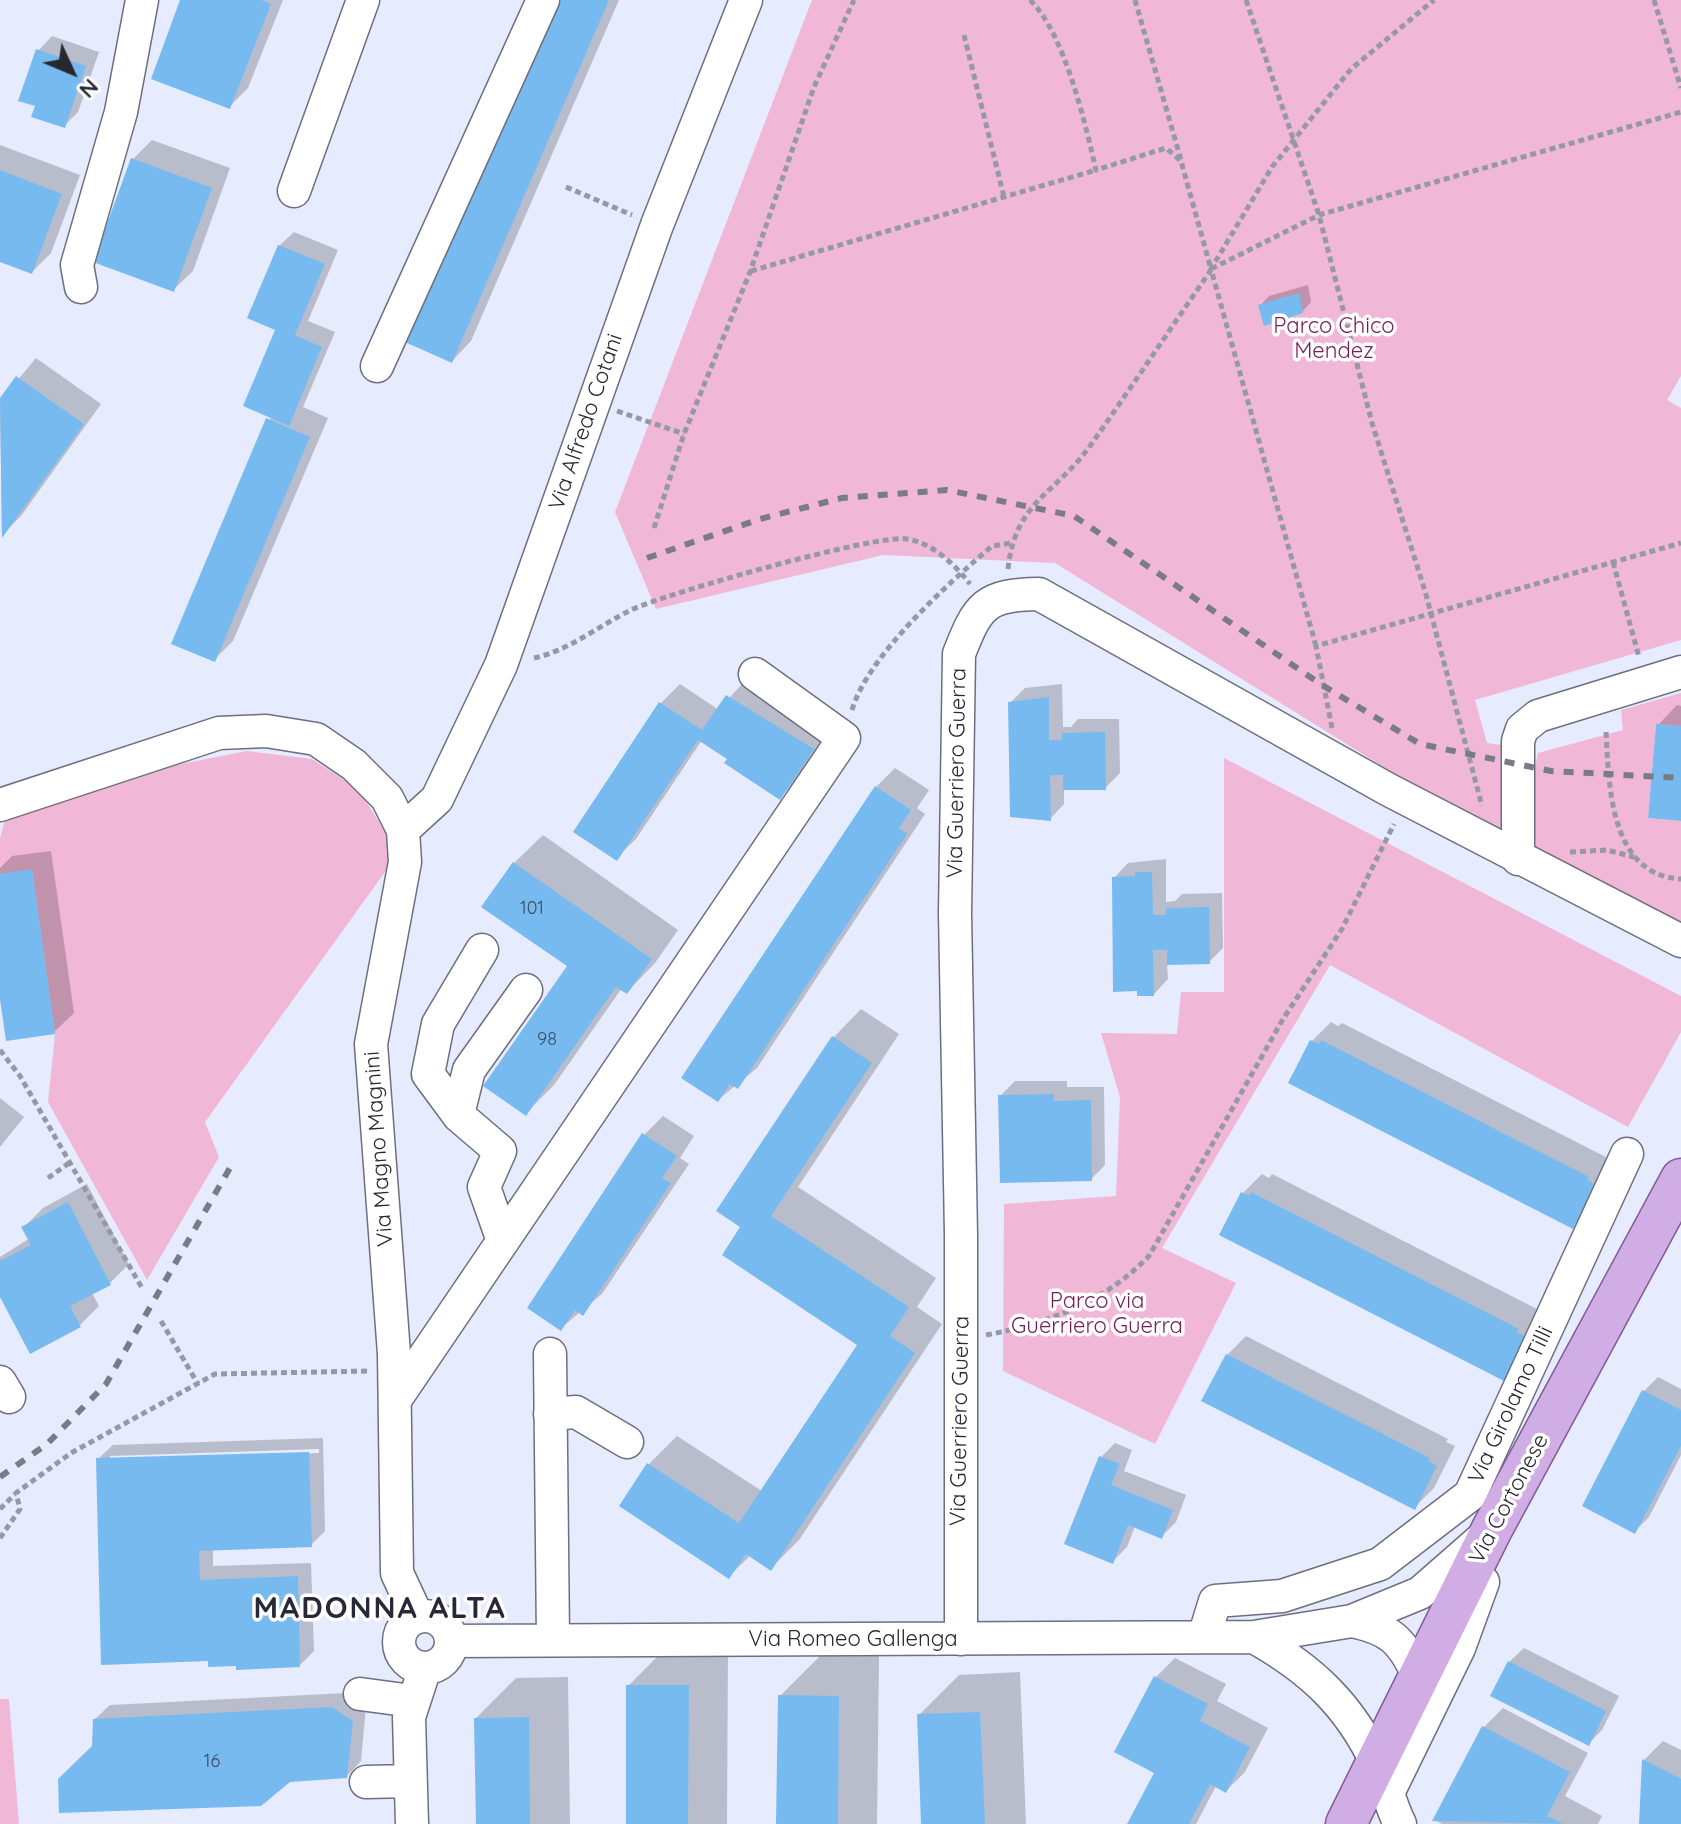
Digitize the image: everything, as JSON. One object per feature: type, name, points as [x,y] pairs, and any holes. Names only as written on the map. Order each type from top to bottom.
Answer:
[{"type":"main road","name":"Via Cortonese","points":[[1367,1795],[1418,1675],[1492,1529],[1681,1179]]},
{"type":"street","points":[[81,287],[77,265],[121,112],[142,0]]},
{"type":"street","points":[[294,191],[363,0]]},
{"type":"street","points":[[377,366],[543,0]]},
{"type":"street","name":"Via Alfredo Cotani","points":[[403,830],[437,799],[501,665],[657,225],[746,0]]},
{"type":"street","points":[[996,600],[1039,594],[1406,799],[1681,941]]},
{"type":"street","name":"Via Guerriero Guerra","points":[[961,1639],[961,1339],[955,913],[959,654],[973,618],[996,600]]},
{"type":"street","points":[[1517,858],[1518,741],[1522,729],[1538,716],[1681,672]]},
{"type":"street","points":[[394,1385],[503,1241],[844,738],[755,674]]},
{"type":"street","name":"Via Magno Magnini","points":[[0,805],[219,733],[266,731],[316,739],[354,765],[387,798],[403,830],[405,862],[371,1044],[394,1385],[397,1573],[417,1616]]},
{"type":"street","points":[[482,950],[438,1024],[428,1074],[458,1114],[500,1151],[484,1187],[503,1241]]},
{"type":"street","points":[[458,1114],[469,1070],[526,990]]},
{"type":"street","name":"Via Girolamo Tilli","points":[[1204,1637],[1215,1601],[1282,1596],[1380,1564],[1470,1495],[1627,1154]]},
{"type":"street","points":[[550,1354],[553,1640]]},
{"type":"street","points":[[550,1414],[576,1412],[627,1442]]},
{"type":"street","points":[[1367,1795],[1459,1648],[1487,1572],[1492,1529]]},
{"type":"street","name":"Via Romeo Gallenga","points":[[451,1641],[1254,1637],[1352,1621],[1420,1593],[1492,1529]]},
{"type":"street","points":[[412,1824],[409,1717],[412,1701],[425,1668],[446,1657],[451,1641],[440,1620],[433,1616],[417,1616],[402,1628],[399,1646],[408,1662],[425,1668]]},
{"type":"street","name":"Via Romeo Gallenga","points":[[1352,1621],[1377,1626],[1395,1638],[1418,1675]]},
{"type":"street","points":[[1254,1637],[1304,1666],[1324,1686],[1367,1795]]},
{"type":"street","points":[[1324,1686],[1354,1770],[1367,1795],[1400,1824]]},
{"type":"street","points":[[360,1694],[412,1701]]},
{"type":"street","points":[[366,1782],[410,1781]]},
{"type":"path","points":[[654,528],[684,434],[750,272],[814,87],[854,0]]},
{"type":"path","points":[[1030,0],[1039,8],[1068,69],[1096,170]]},
{"type":"path","points":[[1135,0],[1316,646],[1338,761]]},
{"type":"path","points":[[1246,0],[1319,215],[1372,423],[1431,614],[1517,858],[1561,854],[1584,848],[1635,858],[1668,878],[1681,879]]},
{"type":"path","points":[[501,665],[544,656],[635,608],[755,572],[880,541],[907,539],[950,559],[961,573],[996,600],[1011,543],[1032,504],[1087,450],[1211,269],[1272,167],[1351,69],[1434,0]]},
{"type":"path","points":[[1654,0],[1681,88]]},
{"type":"path","points":[[964,35],[1004,197]]},
{"type":"path","points":[[1211,269],[1319,215],[1681,112]]},
{"type":"path","points":[[750,272],[1166,148],[1181,161]]},
{"type":"path","points":[[566,187],[638,217]]},
{"type":"path","points":[[592,402],[684,434]]},
{"type":"path","points":[[844,738],[857,694],[904,631],[992,546],[1011,543]]},
{"type":"path","points":[[1316,646],[1681,543]]},
{"type":"path","points":[[1613,562],[1647,682]]},
{"type":"path","points":[[1606,732],[1610,805],[1635,858]]},
{"type":"path","points":[[961,1339],[1016,1329],[1075,1309],[1136,1270],[1149,1256],[1283,1019],[1342,929],[1406,799]]},
{"type":"path","points":[[0,1050],[20,1076],[142,1288]]},
{"type":"path","points":[[48,1178],[69,1163]]},
{"type":"path","points":[[161,1321],[198,1384]]},
{"type":"path","points":[[0,1509],[16,1493],[71,1453],[215,1374],[394,1385]]},
{"type":"path","points":[[0,1538],[20,1509],[16,1493]]},
{"type":"green space","name":"Parco Chico Mendez","points":[[812,0],[1681,0],[1681,376],[1667,400],[1681,408],[1681,640],[1475,700],[1487,743],[1501,745],[1506,829],[1469,820],[1055,563],[883,555],[656,609],[615,512]]},
{"type":"green space","points":[[1681,693],[1681,726],[1656,724],[1648,818],[1681,821],[1681,926],[1533,852],[1532,783],[1538,753],[1623,730],[1621,710]]},
{"type":"green space","points":[[247,751],[312,759],[358,789],[386,833],[390,865],[205,1122],[219,1157],[147,1280],[48,1102],[55,1034],[32,870],[0,874],[0,838],[5,820],[145,771]]},
{"type":"green space","name":"Parco via Guerriero Guerra","points":[[1224,758],[1681,996],[1681,1032],[1628,1127],[1330,965],[1162,1248],[1236,1283],[1155,1444],[1003,1371],[1004,1204],[1116,1196],[1120,1097],[1101,1033],[1177,1034],[1181,992],[1224,992]]},
{"type":"green space","points":[[0,1699],[9,1699],[19,1824],[0,1824]]},
{"type":"building","points":[[180,0],[261,0],[271,4],[230,109],[151,79]]},
{"type":"building","points":[[553,0],[609,0],[452,363],[405,342]]},
{"type":"building","points":[[36,49],[86,66],[65,128],[31,117],[35,106],[18,101]]},
{"type":"building","points":[[131,158],[212,188],[174,292],[93,262]]},
{"type":"building","points":[[0,170],[62,194],[32,274],[0,262]]},
{"type":"building","points":[[278,245],[325,264],[295,335],[322,347],[289,426],[243,406],[275,330],[247,318]]},
{"type":"building","points":[[1299,293],[1303,313],[1264,326],[1258,305]]},
{"type":"building","points":[[16,376],[84,424],[2,538],[0,398]]},
{"type":"building","points":[[266,418],[310,437],[215,662],[171,644]]},
{"type":"building","points":[[726,695],[814,749],[780,800],[724,763],[727,759],[698,740],[617,861],[573,832],[659,702],[702,730]]},
{"type":"building","points":[[1049,697],[1049,740],[1062,740],[1062,733],[1105,732],[1106,790],[1063,790],[1063,775],[1050,775],[1051,821],[1010,817],[1008,702]]},
{"type":"building","points":[[1656,724],[1681,726],[1681,821],[1648,818]]},
{"type":"building","points":[[875,786],[911,810],[899,828],[907,834],[738,1089],[730,1084],[718,1102],[681,1078]]},
{"type":"building","points":[[513,862],[652,959],[627,994],[616,987],[526,1116],[483,1086],[567,966],[481,907]]},
{"type":"building","points":[[32,869],[55,1034],[6,1041],[0,999],[0,874]]},
{"type":"building","points":[[1135,872],[1152,872],[1153,915],[1166,915],[1166,908],[1209,907],[1210,964],[1167,965],[1167,950],[1153,950],[1154,996],[1137,996],[1137,991],[1113,992],[1112,877],[1135,876]]},
{"type":"building","points":[[832,1036],[872,1063],[771,1216],[909,1307],[890,1336],[915,1353],[771,1571],[746,1554],[729,1579],[619,1506],[647,1463],[739,1523],[857,1345],[722,1255],[740,1227],[716,1211]]},
{"type":"building","points":[[1310,1040],[1319,1044],[1321,1040],[1589,1177],[1587,1180],[1596,1185],[1573,1229],[1288,1083]]},
{"type":"building","points":[[1054,1094],[1053,1101],[1091,1100],[1092,1181],[1000,1183],[998,1095]]},
{"type":"building","points":[[642,1133],[677,1156],[662,1178],[671,1183],[583,1316],[575,1310],[561,1331],[527,1308]]},
{"type":"building","points":[[1241,1192],[1249,1196],[1251,1192],[1519,1329],[1517,1332],[1526,1337],[1504,1381],[1219,1235]]},
{"type":"building","points":[[68,1202],[111,1285],[70,1306],[81,1327],[30,1354],[0,1297],[0,1261],[31,1245],[21,1227]]},
{"type":"building","points":[[1226,1354],[1430,1458],[1428,1461],[1437,1466],[1415,1510],[1201,1401]]},
{"type":"building","points":[[1642,1390],[1681,1410],[1681,1446],[1635,1534],[1582,1506]]},
{"type":"building","points":[[309,1452],[312,1547],[199,1551],[200,1580],[298,1576],[300,1667],[236,1670],[236,1666],[208,1667],[208,1661],[101,1665],[96,1458]]},
{"type":"building","points":[[1099,1456],[1120,1464],[1111,1485],[1173,1510],[1162,1539],[1128,1525],[1113,1564],[1064,1544]]},
{"type":"building","points":[[1508,1661],[1606,1711],[1589,1746],[1490,1696]]},
{"type":"building","points":[[1154,1676],[1208,1704],[1200,1721],[1250,1747],[1226,1793],[1210,1784],[1189,1824],[1127,1824],[1154,1773],[1114,1752]]},
{"type":"building","points":[[626,1685],[689,1685],[688,1824],[626,1824]]},
{"type":"building","points":[[778,1695],[839,1696],[838,1824],[776,1824]]},
{"type":"building","points":[[332,1707],[353,1721],[347,1778],[290,1782],[261,1806],[59,1813],[58,1779],[92,1746],[93,1719]]},
{"type":"building","points":[[980,1712],[985,1824],[921,1824],[917,1714]]},
{"type":"building","points":[[529,1717],[530,1824],[476,1824],[474,1718]]},
{"type":"building","points":[[1482,1726],[1570,1772],[1547,1816],[1563,1824],[1432,1821]]},
{"type":"building","points":[[1642,1759],[1681,1779],[1681,1824],[1639,1824]]},
{"type":"railway","points":[[647,558],[760,519],[842,498],[947,490],[1074,516],[1322,685],[1420,744],[1551,771],[1681,778]]},
{"type":"railway","points":[[0,1477],[47,1444],[106,1384],[231,1166]]},
{"type":"district","name":"MADONNA ALTA","points":[[380,1609]]}]
